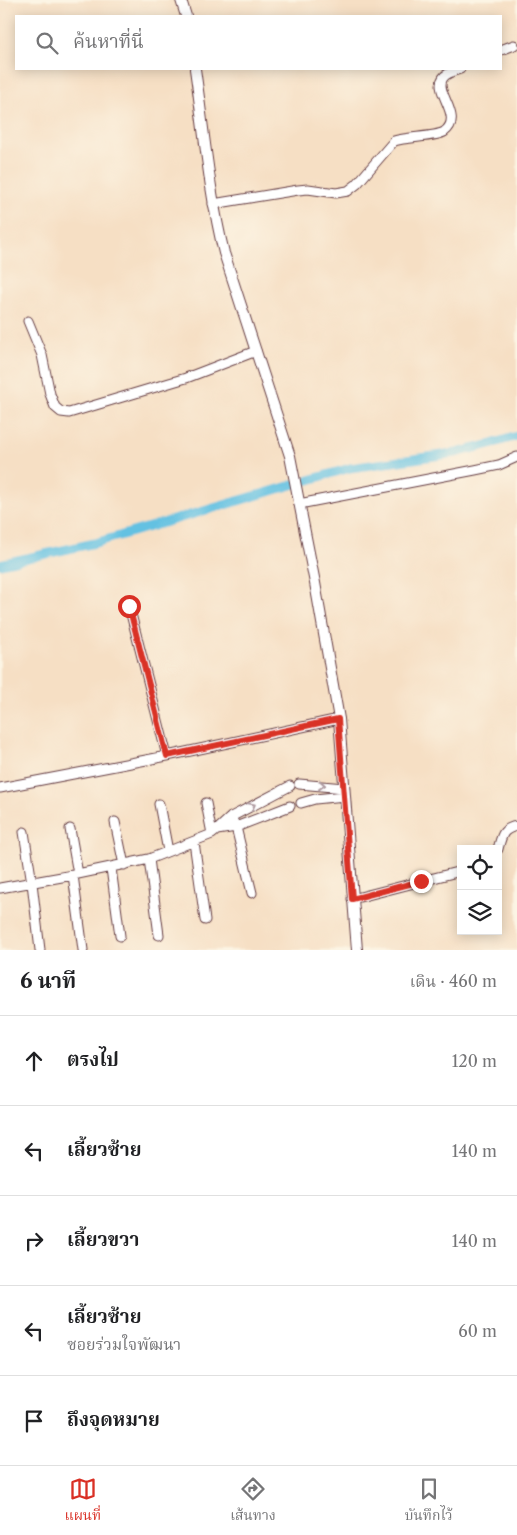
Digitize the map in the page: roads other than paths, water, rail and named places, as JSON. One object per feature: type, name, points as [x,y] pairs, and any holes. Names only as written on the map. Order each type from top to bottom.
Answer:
[{"type":"street","points":[[181,0],[186,15]]},
{"type":"street","points":[[502,50],[514,44]]},
{"type":"street","points":[[195,70],[213,204],[224,253],[291,462],[316,583],[338,719],[357,950]]},
{"type":"street","points":[[213,204],[298,190],[308,189],[342,193],[352,189],[378,162],[394,141],[440,134],[447,129],[452,117],[441,85],[445,76],[458,70]]},
{"type":"street","points":[[28,321],[42,355],[55,407],[61,412],[69,413],[186,378],[256,351]]},
{"type":"street","points":[[299,504],[500,465],[517,457]]},
{"type":"street","points":[[129,606],[167,756]]},
{"type":"street","points":[[0,788],[167,756],[338,719]]},
{"type":"street","points":[[215,832],[231,817],[295,785],[345,792]]},
{"type":"street","points":[[301,803],[345,792]]},
{"type":"street","points":[[206,803],[215,832]]},
{"type":"street","points":[[159,804],[168,852]]},
{"type":"street","points":[[0,888],[111,868],[149,859],[215,832],[236,827],[290,806]]},
{"type":"street","points":[[231,817],[236,827],[252,893]]},
{"type":"street","points":[[115,822],[124,865]]},
{"type":"street","points":[[499,845],[503,832],[510,827],[517,826]]},
{"type":"street","points":[[70,829],[83,950]]},
{"type":"street","points":[[24,832],[40,950]]},
{"type":"street","points":[[194,842],[205,920]]},
{"type":"street","points":[[149,859],[159,934]]},
{"type":"street","points":[[111,868],[120,936]]},
{"type":"street","points":[[352,899],[457,871]]},
{"type":"waterway","points":[[0,564],[95,543],[350,468],[456,453],[517,436]]}]
